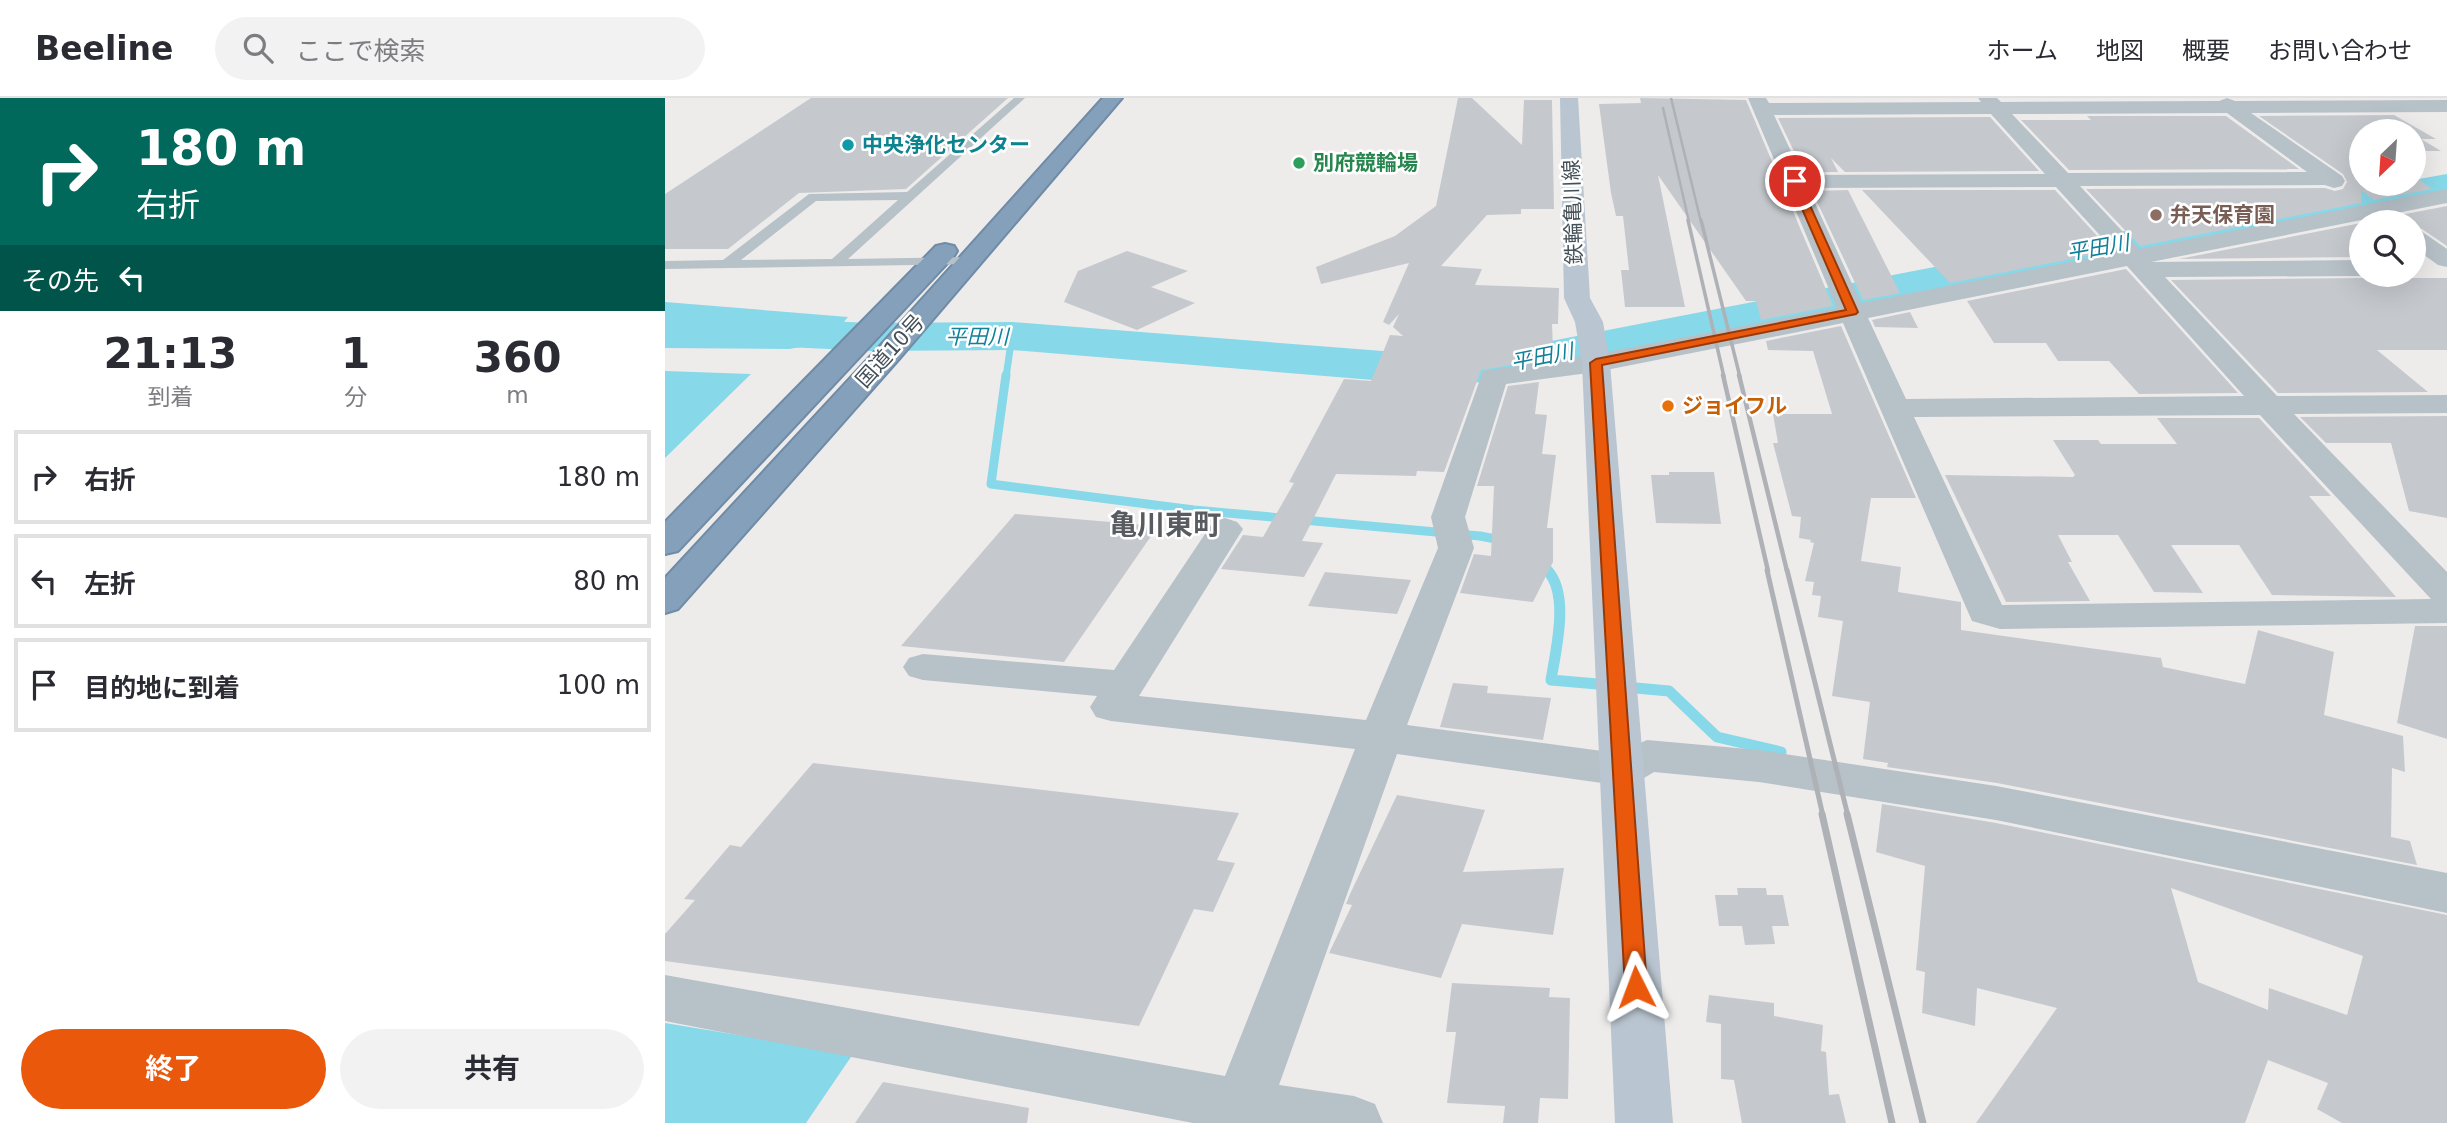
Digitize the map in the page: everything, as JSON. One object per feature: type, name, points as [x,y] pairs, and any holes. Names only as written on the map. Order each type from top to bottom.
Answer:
[{"type":"highway","points":[[1057,129],[1085,98]]},
{"type":"highway","name":"国道10号","points":[[665,601],[889,353],[1113,98]]},
{"type":"highway","name":"国道10号","points":[[665,543],[964,230]]},
{"type":"main road","name":"鉄輪亀川線","points":[[1569,98],[1577,298],[1593,346]]},
{"type":"main road","name":"鉄輪亀川線","points":[[1583,98],[1596,298],[1593,346],[1623,770],[1644,1123]]},
{"type":"street","points":[[2447,107],[2225,103],[1760,103],[1986,613],[2000,617],[2447,611]]},
{"type":"street","points":[[1992,103],[2269,406],[2447,594]]},
{"type":"street","points":[[2225,103],[2373,208]]},
{"type":"street","points":[[2426,179],[2447,175]]},
{"type":"street","points":[[1795,181],[2330,178]]},
{"type":"street","points":[[1239,1114],[1381,737],[1456,548],[1448,517],[1493,377],[1593,346],[1846,294],[2132,255],[2447,196]]},
{"type":"street","points":[[2426,245],[2447,260]]},
{"type":"street","points":[[2047,251],[2349,267]]},
{"type":"street","points":[[2426,267],[2447,266]]},
{"type":"street","points":[[1896,408],[2447,404]]},
{"type":"street","points":[[1225,529],[1111,707],[1381,737],[1623,770],[1647,755],[1838,777],[1996,803],[2447,893]]},
{"type":"street","points":[[923,667],[1126,685]]},
{"type":"street","points":[[665,998],[1239,1114],[1354,1123]]},
{"type":"lane","points":[[836,262],[1020,98]]},
{"type":"lane","points":[[727,264],[813,197],[912,196]]},
{"type":"lane","points":[[665,265],[970,261]]},
{"type":"water","points":[[665,302],[848,317],[826,343],[789,349],[665,348]]},
{"type":"water","points":[[665,371],[751,374],[665,458]]},
{"type":"water","points":[[665,1023],[853,1054],[806,1123],[665,1123]]},
{"type":"building","name":"中央浄化センター","points":[[811,98],[1008,98],[906,189],[799,193],[728,249],[665,249],[665,194]]},
{"type":"building","points":[[1458,98],[1472,98],[1522,145],[1524,100],[1552,100],[1554,209],[1521,209],[1521,214],[1487,215],[1441,266],[1482,269],[1475,285],[1559,288],[1558,324],[1552,324],[1553,349],[1542,349],[1541,360],[1481,370],[1444,472],[1417,471],[1416,476],[1336,474],[1302,541],[1323,543],[1304,577],[1221,569],[1243,535],[1263,537],[1294,483],[1289,482],[1344,379],[1371,381],[1390,335],[1403,336],[1393,327],[1399,314],[1389,325],[1383,322],[1409,263],[1321,284],[1316,267],[1395,236],[1436,206]]},
{"type":"building","points":[[1640,98],[1746,100],[1833,306],[1761,320],[1756,301],[1746,301],[1658,175],[1685,307],[1625,307],[1621,270],[1629,270],[1623,216],[1616,216],[1611,193],[1599,104],[1641,103]]},
{"type":"building","points":[[2394,115],[2401,119],[2349,119],[2349,196],[2361,196],[2361,203],[2140,246],[2086,189],[2343,189],[2347,182],[2343,174],[2259,116]]},
{"type":"building","points":[[2087,116],[2226,116],[2299,169],[2069,170],[2021,120],[2091,120]]},
{"type":"building","points":[[1990,117],[2039,171],[1845,172],[1831,158],[1838,172],[1804,172],[1778,118]]},
{"type":"building","points":[[2426,142],[2441,151],[2426,151]]},
{"type":"building","points":[[1848,190],[1900,293],[1863,300],[1812,191]]},
{"type":"building","points":[[1862,190],[2055,190],[2111,251],[1950,283]]},
{"type":"building","points":[[2369,196],[2395,196],[2374,200]]},
{"type":"building","points":[[2447,206],[2447,246],[2426,232],[2426,210]]},
{"type":"building","points":[[2349,225],[2349,257],[2179,259]]},
{"type":"building","points":[[1127,251],[1188,271],[1151,287],[1195,303],[1137,330],[1064,302],[1078,271]]},
{"type":"building","points":[[2126,269],[2238,393],[2139,394],[2109,361],[2058,361],[2046,343],[1994,343],[1967,301]]},
{"type":"building","points":[[2349,278],[2349,287],[2426,287],[2426,278],[2447,278],[2447,350],[2377,350],[2428,392],[2278,393],[2171,280]]},
{"type":"building","points":[[1910,312],[1918,328],[1875,327],[1872,320]]},
{"type":"building","points":[[1841,326],[1916,498],[1871,498],[1861,561],[1901,567],[1898,592],[1961,602],[1961,630],[2161,658],[2163,667],[2245,684],[2258,630],[2334,652],[2324,715],[2403,736],[2405,772],[2392,768],[2391,837],[2410,841],[2417,865],[1997,783],[1887,767],[1888,763],[1863,759],[1870,702],[1832,696],[1843,621],[1818,617],[1821,596],[1812,595],[1814,582],[1805,581],[1814,543],[1799,538],[1801,517],[1792,516],[1773,443],[1778,443],[1773,414],[1832,414],[1813,351],[1768,350],[1766,341]]},
{"type":"building","points":[[1539,382],[1535,414],[1547,415],[1542,454],[1556,455],[1547,528],[1553,528],[1553,562],[1533,602],[1460,593],[1474,554],[1491,556],[1494,486],[1477,486],[1508,386]]},
{"type":"building","points":[[2447,416],[2447,518],[2409,511],[2391,443],[2326,443],[2300,417]]},
{"type":"building","points":[[2157,418],[2259,418],[2331,496],[2309,496],[2396,597],[2272,595],[2239,545],[2171,545],[2203,593],[2154,592],[2118,535],[2058,535],[2072,562],[2068,562],[2090,601],[2006,602],[1945,475],[2073,477],[2075,475],[2053,440],[2098,440],[2101,444],[2177,444]]},
{"type":"building","points":[[1669,472],[1714,472],[1721,524],[1656,523],[1651,475],[1669,475]]},
{"type":"building","points":[[1015,514],[1158,526],[1064,662],[901,646]]},
{"type":"building","points":[[1325,572],[1411,580],[1397,614],[1308,606]]},
{"type":"building","points":[[2415,626],[2447,626],[2447,739],[2397,723]]},
{"type":"building","points":[[1453,683],[1488,686],[1487,693],[1551,698],[1543,740],[1440,727]]},
{"type":"building","points":[[813,763],[1239,813],[1217,860],[1235,863],[1213,912],[1194,909],[1139,1026],[665,961],[665,934],[695,900],[684,899],[730,845],[741,847]]},
{"type":"building","points":[[1397,795],[1485,810],[1463,872],[1564,868],[1553,935],[1462,924],[1441,978],[1329,953],[1352,905],[1346,904],[1350,894]]},
{"type":"building","points":[[1882,804],[1996,823],[2447,915],[2447,1123],[2342,1123],[2317,1109],[2328,1083],[2268,1060],[2245,1123],[1976,1123],[2057,1008],[1977,988],[1975,1026],[1922,1013],[1925,972],[1916,970],[1925,866],[1876,852]],"holes":[[[2171,888],[2363,956],[2347,1015],[2269,988],[2268,1010],[2198,982]]]},
{"type":"building","points":[[1737,888],[1766,888],[1767,895],[1783,895],[1789,926],[1772,926],[1775,944],[1745,945],[1742,926],[1719,926],[1715,895],[1738,895]]},
{"type":"building","points":[[1452,983],[1550,988],[1549,997],[1570,998],[1568,1099],[1540,1098],[1538,1123],[1503,1123],[1505,1106],[1447,1103],[1456,1032],[1446,1032]]},
{"type":"building","points":[[1709,995],[1774,1003],[1774,1016],[1823,1025],[1821,1051],[1826,1052],[1829,1095],[1839,1094],[1846,1123],[1742,1123],[1734,1080],[1721,1079],[1721,1024],[1706,1022]]},
{"type":"building","points":[[883,1082],[1029,1108],[1027,1123],[855,1123]]},
{"type":"waterway","name":"平田川","points":[[665,327],[869,337],[1012,336],[1434,370],[1500,366],[2079,251],[2447,185]]},
{"type":"waterway","points":[[1006,377],[1012,336]]},
{"type":"waterway","points":[[1006,375],[991,484],[1194,510],[1480,536],[1506,541]]},
{"type":"waterway","points":[[1540,562],[1549,571]]},
{"type":"waterway","points":[[1547,570],[1554,580],[1560,607],[1551,680],[1609,685]]},
{"type":"waterway","points":[[1625,687],[1669,691],[1717,737],[1781,752]]},
{"type":"railway","points":[[1671,98],[1701,222]]},
{"type":"railway","points":[[1663,108],[1689,222]]},
{"type":"railway","points":[[1688,220],[1724,377]]},
{"type":"railway","points":[[1701,220],[1740,377]]},
{"type":"railway","points":[[1723,375],[1768,571]]},
{"type":"railway","points":[[1739,375],[1787,571]]},
{"type":"railway","points":[[1767,570],[1823,816]]},
{"type":"railway","points":[[1787,570],[1848,816]]},
{"type":"railway","points":[[1822,814],[1892,1123]]},
{"type":"railway","points":[[1847,814],[1923,1123]]},
{"type":"place","name":"中央浄化センター","points":[[848,145]]},
{"type":"place","name":"別府競輪場","points":[[1299,163]]},
{"type":"place","name":"弁天保育園","points":[[2156,215]]},
{"type":"place","name":"ジョイフル","points":[[1668,406]]},
{"type":"district","name":"亀川東町","points":[[1165,524]]},
{"type":"route","points":[[1636,987],[1596,363],[1852,312],[1795,181]]}]
